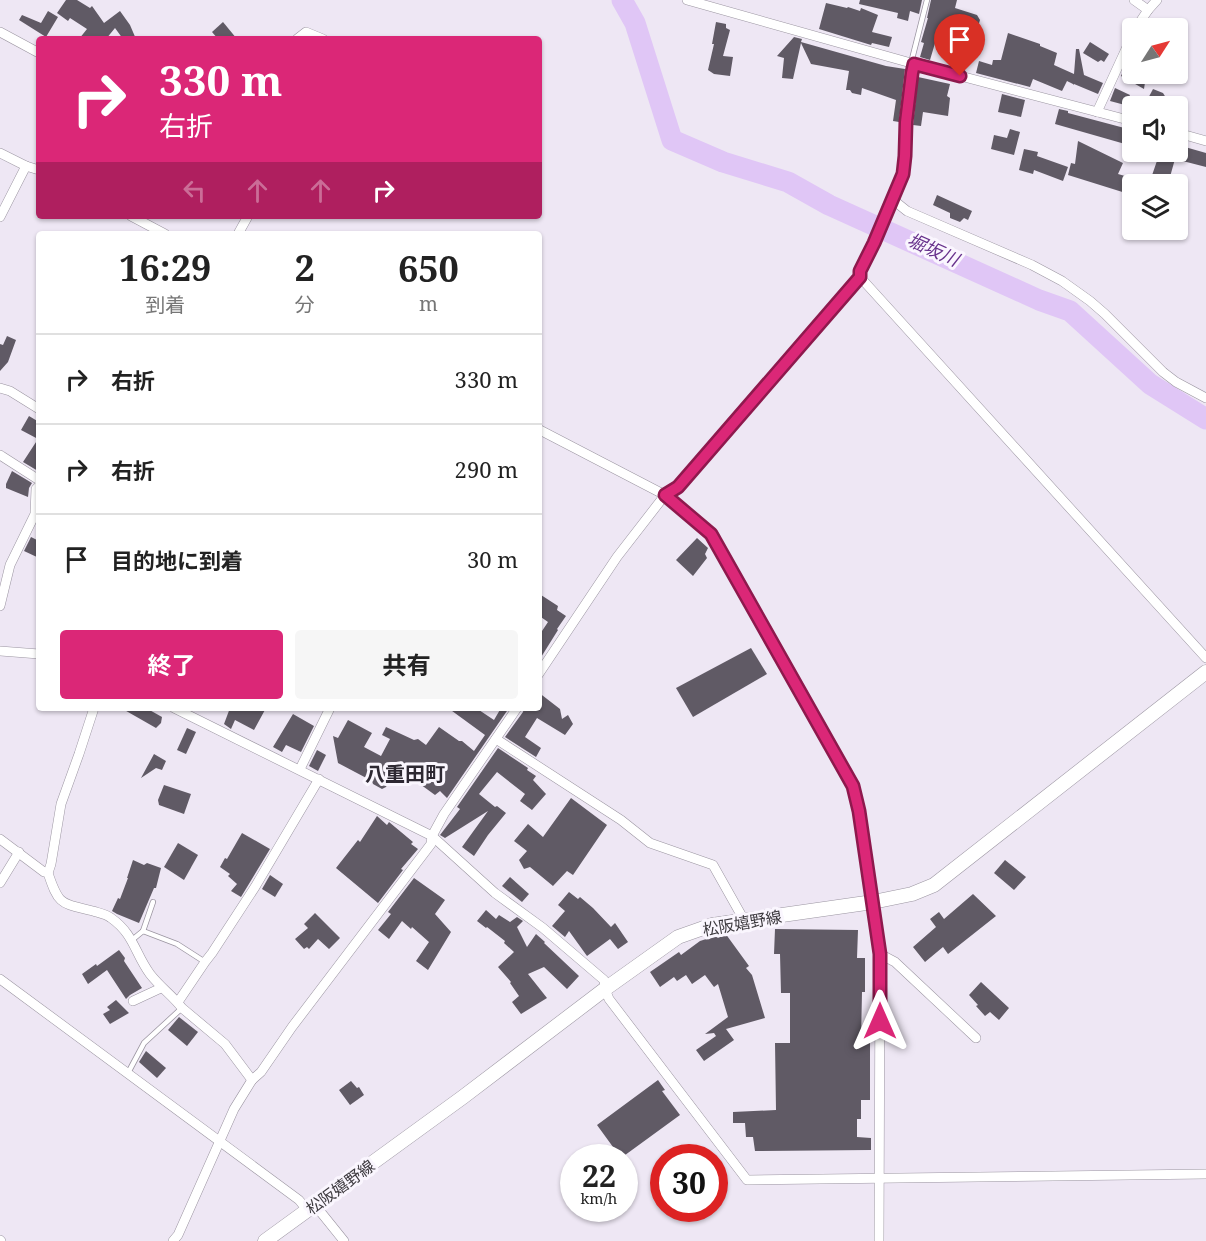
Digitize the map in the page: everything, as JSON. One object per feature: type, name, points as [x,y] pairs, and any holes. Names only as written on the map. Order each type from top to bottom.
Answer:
[{"type":"main road","name":"松阪嬉野線","points":[[265,1241],[678,937],[712,925],[873,902],[912,894],[934,885],[1206,672]]},
{"type":"street","points":[[687,0],[913,64],[1122,119]]},
{"type":"street","points":[[1134,0],[1148,10]]},
{"type":"street","points":[[1143,18],[1157,0]]},
{"type":"street","points":[[0,32],[36,51]]},
{"type":"street","points":[[301,36],[306,32],[316,36]]},
{"type":"street","points":[[1097,112],[1122,58]]},
{"type":"street","points":[[542,669],[617,557],[665,495],[678,487],[860,277],[860,271],[903,174],[913,64]]},
{"type":"street","points":[[1188,136],[1206,141]]},
{"type":"street","points":[[0,153],[36,169]]},
{"type":"street","points":[[0,217],[26,166]]},
{"type":"street","points":[[891,202],[1032,266],[1076,289],[1106,314],[1163,372],[1176,382],[1206,398]]},
{"type":"street","points":[[137,219],[159,231]]},
{"type":"street","points":[[860,277],[1206,658]]},
{"type":"street","points":[[0,388],[10,391],[36,407]]},
{"type":"street","points":[[542,431],[665,495],[711,534],[853,786],[859,811],[880,954],[879,1241]]},
{"type":"street","points":[[0,455],[36,478]]},
{"type":"street","points":[[0,606],[10,565],[35,514],[36,489]]},
{"type":"street","points":[[0,651],[36,654]]},
{"type":"street","points":[[92,711],[80,754],[61,804],[48,873],[53,890],[65,904],[110,917],[119,925],[132,940],[145,966],[161,988],[225,1044],[252,1080]]},
{"type":"street","points":[[180,711],[432,836],[495,893],[543,928],[604,980],[609,999],[747,1180],[1206,1174]]},
{"type":"street","points":[[300,769],[329,711]]},
{"type":"street","points":[[173,1241],[178,1235],[234,1109],[252,1080],[261,1072],[292,1027],[431,844],[432,836],[444,814],[515,711]]},
{"type":"street","points":[[496,739],[621,820],[650,843],[713,865],[744,920]]},
{"type":"street","points":[[180,1005],[205,962],[255,887],[319,779]]},
{"type":"street","points":[[0,839],[48,873]]},
{"type":"street","points":[[0,883],[19,852]]},
{"type":"street","points":[[880,954],[895,962],[976,1038]]},
{"type":"street","points":[[0,979],[311,1208],[344,1241]]},
{"type":"street","points":[[133,1001],[161,988]]},
{"type":"lane","points":[[913,64],[927,0]]},
{"type":"lane","points":[[132,940],[143,931],[153,902]]},
{"type":"lane","points":[[143,931],[177,944],[205,962]]},
{"type":"lane","points":[[128,1073],[144,1043],[180,1005]]},
{"type":"building","points":[[66,0],[77,0],[90,8],[92,6],[104,23],[120,11],[135,36],[121,36],[115,28],[108,36],[81,36],[87,29],[70,18],[68,21],[57,13]]},
{"type":"building","points":[[860,0],[922,0],[919,14],[910,11],[908,21],[897,18],[898,13],[859,4]]},
{"type":"building","points":[[931,0],[957,0],[955,8],[977,15],[980,20],[976,33],[941,23],[930,60],[920,57],[924,43],[921,42]]},
{"type":"building","points":[[826,3],[860,11],[861,8],[878,15],[872,32],[892,37],[889,47],[872,43],[871,45],[819,29]]},
{"type":"building","points":[[48,11],[58,17],[47,36],[19,20],[22,15],[41,23]]},
{"type":"building","points":[[223,22],[235,36],[215,36],[212,32]]},
{"type":"building","points":[[716,22],[726,24],[726,28],[730,30],[723,56],[733,57],[730,76],[714,74],[708,70]]},
{"type":"building","points":[[1008,33],[1040,44],[1057,53],[1054,65],[1074,74],[1076,49],[1079,49],[1084,75],[1103,83],[1098,94],[1067,81],[1062,91],[1033,79],[1030,87],[976,73],[979,61],[992,65],[993,60],[1001,60]]},
{"type":"building","points":[[794,37],[802,39],[801,42],[886,66],[905,69],[899,122],[893,121],[896,100],[862,88],[861,95],[846,90],[849,71],[811,64],[801,43],[793,79],[782,78],[784,58],[777,56]]},
{"type":"building","points":[[1090,42],[1109,54],[1104,62],[1101,60],[1098,62],[1083,53]]},
{"type":"building","points":[[918,77],[950,84],[947,96],[950,98],[948,116],[923,112],[921,126],[913,125]]},
{"type":"building","points":[[1135,84],[1145,84],[1144,89]]},
{"type":"building","points":[[1115,88],[1130,95],[1122,96],[1122,104],[1110,101]]},
{"type":"building","points":[[1153,89],[1165,96],[1149,96]]},
{"type":"building","points":[[1002,94],[1025,100],[1021,117],[998,112]]},
{"type":"building","points":[[1059,109],[1068,111],[1068,113],[1122,127],[1122,143],[1055,124]]},
{"type":"building","points":[[1010,129],[1020,132],[1014,155],[991,149],[994,135],[1007,138]]},
{"type":"building","points":[[1078,141],[1123,163],[1118,174],[1122,175],[1122,192],[1068,175],[1071,163],[1075,164]]},
{"type":"building","points":[[1188,148],[1206,153],[1206,167],[1187,162]]},
{"type":"building","points":[[1024,149],[1038,152],[1037,156],[1068,167],[1063,181],[1034,170],[1033,174],[1019,170]]},
{"type":"building","points":[[1157,162],[1174,162],[1171,174],[1152,174]]},
{"type":"building","points":[[937,195],[972,211],[968,220],[964,218],[960,222],[950,218],[950,213],[933,205]]},
{"type":"building","points":[[7,336],[16,340],[8,362],[0,371],[0,344],[3,345]]},
{"type":"building","points":[[29,416],[36,420],[36,438],[21,430]]},
{"type":"building","points":[[36,442],[36,470],[23,462]]},
{"type":"building","points":[[12,471],[32,483],[28,497],[6,488]]},
{"type":"building","points":[[31,537],[36,540],[36,557],[24,551]]},
{"type":"building","points":[[697,538],[708,548],[705,554],[707,558],[693,576],[676,560]]},
{"type":"building","points":[[542,596],[558,606],[557,610],[566,616],[542,656],[542,631],[548,622],[542,618]]},
{"type":"building","points":[[751,648],[767,674],[693,717],[676,688]]},
{"type":"building","points":[[542,695],[560,709],[562,719],[568,715],[573,724],[565,735],[537,718],[525,737],[541,748],[536,757],[505,737],[523,712],[542,711]]},
{"type":"building","points":[[126,711],[151,711],[162,717],[161,723],[156,728]]},
{"type":"building","points":[[229,711],[264,711],[254,730],[235,720],[231,729],[224,724]]},
{"type":"building","points":[[452,711],[480,711],[494,720],[499,711],[507,711],[447,798],[440,791],[435,795],[413,779],[411,772],[396,767],[386,787],[382,789],[372,781],[338,763],[333,736],[338,738],[348,720],[372,733],[364,747],[381,756],[390,739],[382,735],[386,727],[414,740],[418,739],[426,745],[439,727],[474,751],[485,735]]},
{"type":"building","points":[[293,714],[314,726],[301,752],[286,745],[282,752],[273,747]]},
{"type":"building","points":[[187,728],[196,732],[186,754],[177,750]]},
{"type":"building","points":[[498,748],[528,768],[527,770],[536,776],[533,780],[546,794],[532,810],[520,801],[525,794],[497,772],[479,794],[506,813],[474,856],[462,847],[488,811],[445,838],[440,835],[460,809],[457,807]]},
{"type":"building","points":[[317,750],[326,755],[318,771],[309,766]]},
{"type":"building","points":[[154,754],[166,761],[162,770],[156,768],[141,778]]},
{"type":"building","points":[[164,785],[191,794],[184,814],[159,805],[158,800]]},
{"type":"building","points":[[571,798],[607,825],[573,875],[567,871],[553,886],[530,867],[524,869],[519,860],[527,851],[514,841],[528,824],[543,837]]},
{"type":"building","points":[[377,816],[387,825],[389,822],[418,849],[378,903],[336,868],[358,840],[360,842]]},
{"type":"building","points":[[242,833],[270,849],[241,897],[231,891],[237,884],[228,876],[230,874],[220,867]]},
{"type":"building","points":[[178,843],[198,855],[184,880],[164,867]]},
{"type":"building","points":[[133,860],[161,868],[156,888],[139,923],[112,911],[118,898],[120,899]]},
{"type":"building","points":[[1005,860],[1026,877],[1014,890],[994,873]]},
{"type":"building","points":[[270,875],[283,884],[275,897],[262,889]]},
{"type":"building","points":[[510,877],[529,894],[522,902],[502,886]]},
{"type":"building","points":[[414,878],[445,900],[435,914],[451,932],[428,970],[416,961],[429,942],[412,927],[411,929],[402,921],[389,939],[378,930],[391,914],[388,912]]},
{"type":"building","points":[[569,892],[578,899],[580,897],[611,927],[615,923],[628,942],[618,949],[610,939],[587,956],[569,931],[565,937],[552,926],[565,911],[558,905]]},
{"type":"building","points":[[973,894],[996,916],[948,954],[943,947],[925,962],[913,947],[936,927],[930,919],[939,912],[944,919]]},
{"type":"building","points":[[486,910],[496,919],[499,915],[510,922],[517,917],[523,921],[517,927],[527,947],[536,934],[579,976],[567,989],[544,967],[528,974],[547,998],[521,1014],[512,1002],[519,996],[498,967],[514,952],[504,943],[505,941],[477,921]]},
{"type":"building","points":[[315,913],[340,938],[329,949],[318,939],[309,949],[307,947],[304,949],[295,939],[308,928],[304,924]]},
{"type":"building","points":[[775,929],[858,930],[857,958],[865,958],[861,1042],[870,1042],[870,1100],[861,1100],[861,1119],[857,1119],[857,1137],[871,1138],[871,1150],[755,1151],[753,1137],[746,1137],[745,1123],[733,1123],[733,1112],[776,1110],[775,1043],[790,1043],[790,993],[781,993],[780,954],[774,954]]},
{"type":"building","points":[[725,933],[749,966],[746,968],[752,975],[765,1018],[726,1029],[734,1040],[704,1061],[696,1050],[716,1036],[714,1033],[705,1034],[728,1017],[718,984],[714,987],[705,975],[692,984],[686,975],[677,981],[674,977],[660,987],[650,972],[679,952],[681,955],[700,941]]},
{"type":"building","points":[[119,950],[142,988],[126,999],[107,970],[88,984],[82,974]]},
{"type":"building","points":[[981,982],[1009,1008],[999,1020],[990,1012],[985,1016],[969,995]]},
{"type":"building","points":[[116,1000],[129,1013],[110,1024],[103,1014],[110,1010],[107,1007]]},
{"type":"building","points":[[179,1017],[198,1032],[187,1046],[168,1030]]},
{"type":"building","points":[[146,1051],[166,1068],[157,1078],[139,1062]]},
{"type":"building","points":[[658,1080],[665,1090],[662,1091],[680,1115],[638,1146],[611,1144],[597,1125]]},
{"type":"building","points":[[351,1081],[364,1095],[350,1105],[339,1090]]},
{"type":"waterway","name":"堀坂川","points":[[622,0],[635,23],[672,140],[723,162],[788,182],[829,205],[1039,300],[1070,311],[1150,384],[1206,419]]},
{"type":"district","name":"八重田町","points":[[405,774]]},
{"type":"route","points":[[880,1021],[880,954],[859,811],[853,786],[711,534],[665,495],[678,487],[860,277],[860,271],[903,174],[906,122],[914,64],[960,76]]}]
